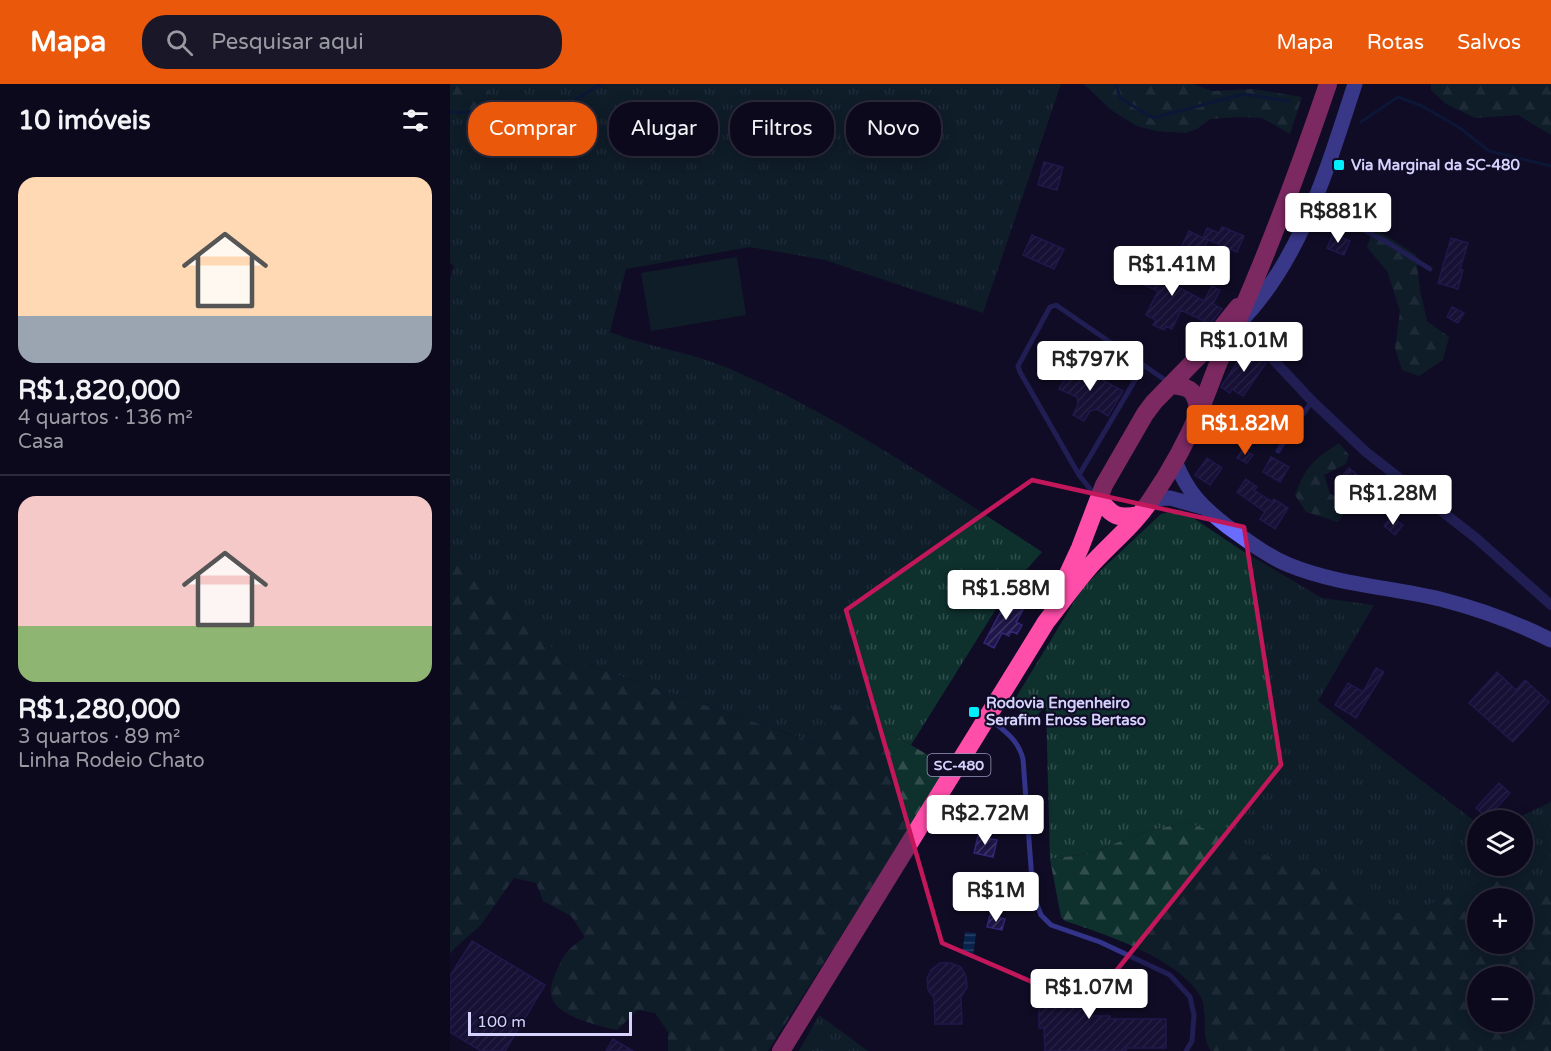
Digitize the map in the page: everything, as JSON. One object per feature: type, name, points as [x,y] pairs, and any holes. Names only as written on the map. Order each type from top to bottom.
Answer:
[{"type":"highway","name":"SC-480","points":[[1046,622],[1090,566],[1152,499],[1175,461],[1199,412],[1237,325],[1248,293],[1264,261],[1328,84]]},
{"type":"highway","name":"SC-480","points":[[781,1051],[1046,622],[1112,470],[1145,414],[1199,356],[1248,293]]},
{"type":"highway","points":[[1172,385],[1191,389],[1199,412]]},
{"type":"highway","points":[[1099,499],[1114,515],[1125,517],[1139,515]]},
{"type":"street","points":[[1355,84],[1298,239],[1271,285],[1251,312],[1237,325],[1255,340],[1312,401],[1366,452],[1476,538],[1551,605]]},
{"type":"street","points":[[1175,461],[1189,491],[1202,507],[1258,549],[1289,565],[1343,582],[1438,599],[1485,611],[1551,640]]},
{"type":"street","points":[[1152,499],[1170,498],[1202,507]]},
{"type":"lane","points":[[1313,203],[1390,244],[1430,269]]},
{"type":"lane","points":[[1099,499],[1079,475],[1018,366],[1050,307],[1056,305],[1172,385]]},
{"type":"lane","points":[[1079,475],[1144,364]]},
{"type":"lane","points":[[1278,451],[1312,401]]},
{"type":"lane","points":[[988,718],[1013,737],[1020,747],[1023,759],[1033,894],[1041,915],[1051,925],[1100,942],[1170,975],[1190,997],[1194,1016],[1192,1041],[1186,1051]]},
{"type":"highlighted area","points":[[1032,480],[1244,527],[1281,765],[1088,1006],[942,943],[846,610]]},
{"type":"green space","points":[[450,84],[489,84],[488,102],[468,102],[468,112],[450,112]]},
{"type":"green space","points":[[489,84],[1061,84],[983,313],[825,260],[750,247],[626,269],[610,332],[714,362],[770,387],[889,453],[1042,552],[1006,593],[911,745],[834,704],[816,743],[559,655],[450,545],[450,278],[454,266],[450,263],[450,112],[468,112],[468,156],[597,156],[597,102],[488,102]]},
{"type":"green space","points":[[1084,84],[1193,84],[1213,91],[1253,89],[1302,97],[1290,134],[1262,118],[1239,117],[1210,119],[1197,129],[1186,133],[1156,131],[1137,126],[1111,110]]},
{"type":"green space","points":[[1431,84],[1551,84],[1551,135],[1518,115],[1475,118],[1446,104],[1431,90]]},
{"type":"green space","points":[[1374,228],[1416,255],[1420,290],[1427,321],[1449,337],[1443,360],[1419,376],[1402,370],[1395,348],[1400,311],[1387,271],[1367,247]]},
{"type":"green space","points":[[737,257],[746,315],[651,331],[641,273]]},
{"type":"green space","points":[[1339,443],[1349,455],[1346,464],[1324,475],[1330,494],[1340,498],[1348,508],[1338,522],[1306,512],[1295,495],[1312,464]]},
{"type":"green space","points":[[1180,509],[1241,550],[1322,598],[1374,605],[1318,701],[1467,815],[1467,876],[1522,876],[1467,888],[1408,913],[1376,913],[1329,872],[1255,852],[1227,837],[1186,822],[1142,833],[1088,854],[1050,859],[1046,706],[1031,721],[1012,704],[1083,587],[1161,514]]},
{"type":"green space","points":[[450,545],[559,655],[815,743],[834,704],[948,767],[768,1051],[668,1051],[668,1032],[655,1013],[638,1010],[617,1030],[568,1014],[554,1002],[551,988],[567,952],[585,937],[571,916],[543,901],[536,883],[514,878],[480,926],[450,954]]},
{"type":"green space","points":[[1551,802],[1551,875],[1533,875],[1533,811]]},
{"type":"green space","points":[[1186,822],[1227,837],[1255,852],[1329,872],[1376,913],[1408,913],[1467,889],[1467,954],[1533,954],[1533,888],[1470,888],[1483,883],[1522,876],[1551,875],[1551,1051],[1211,1051],[1206,1038],[1203,1003],[1191,983],[1177,971],[1140,950],[1065,921],[1061,917],[1050,859],[1088,854],[1142,833]]},
{"type":"green space","points":[[819,1015],[868,1051],[799,1051]]},
{"type":"water","points":[[965,932],[976,933],[973,957],[962,956]]},
{"type":"building","points":[[1044,162],[1063,167],[1057,190],[1038,185]]},
{"type":"building","points":[[1222,227],[1244,236],[1237,252],[1204,238],[1208,240],[1195,267],[1176,258],[1189,231],[1203,238],[1207,228],[1219,233]]},
{"type":"building","points":[[1333,234],[1350,241],[1344,255],[1327,248]]},
{"type":"building","points":[[1032,235],[1064,249],[1054,269],[1023,255]]},
{"type":"building","points":[[1451,238],[1468,243],[1460,269],[1463,270],[1458,289],[1438,283]]},
{"type":"building","points":[[1137,256],[1165,268],[1161,278],[1204,301],[1212,286],[1220,290],[1213,304],[1222,309],[1210,324],[1181,310],[1172,329],[1166,326],[1164,330],[1153,325],[1156,320],[1146,315],[1158,291],[1128,278]]},
{"type":"building","points":[[1452,307],[1464,313],[1458,323],[1447,317]]},
{"type":"building","points":[[1246,348],[1266,363],[1243,396],[1232,389],[1230,393],[1221,387]]},
{"type":"building","points":[[1073,364],[1123,391],[1108,416],[1097,409],[1090,411],[1084,421],[1073,415],[1078,405],[1077,397],[1059,389]]},
{"type":"building","points":[[1243,449],[1253,455],[1247,463],[1237,458]]},
{"type":"building","points":[[1271,457],[1289,467],[1280,482],[1263,472]]},
{"type":"building","points":[[1207,458],[1222,468],[1210,485],[1195,475]]},
{"type":"building","points":[[1349,468],[1365,481],[1353,494],[1338,481]]},
{"type":"building","points":[[1246,479],[1257,487],[1254,490],[1272,502],[1274,499],[1288,508],[1275,529],[1260,519],[1265,512],[1237,492]]},
{"type":"building","points":[[1391,517],[1403,525],[1395,535],[1384,526]]},
{"type":"building","points":[[1009,596],[1026,605],[1016,622],[1022,625],[1017,634],[1011,631],[1009,636],[1002,633],[994,648],[984,643]]},
{"type":"building","points":[[1376,668],[1384,672],[1356,718],[1335,705],[1348,683],[1363,692]]},
{"type":"building","points":[[1497,672],[1516,690],[1525,680],[1549,702],[1513,742],[1469,703]]},
{"type":"building","points":[[1499,783],[1510,793],[1494,810],[1476,808]]},
{"type":"building","points":[[978,836],[997,840],[993,857],[974,853]]},
{"type":"building","points":[[990,915],[1005,919],[1002,930],[987,927]]},
{"type":"building","points":[[472,941],[545,985],[505,1051],[481,1051],[450,1032],[450,976]]},
{"type":"building","points":[[940,963],[951,963],[961,967],[966,976],[967,987],[961,997],[962,1024],[935,1024],[934,998],[928,990],[927,979],[931,970]]},
{"type":"building","points":[[1046,970],[1079,970],[1079,980],[1086,980],[1087,1016],[1110,1016],[1110,1019],[1166,1019],[1166,1048],[1126,1048],[1126,1051],[1045,1051],[1044,1028],[1039,1028],[1039,980],[1046,980]]},
{"type":"building","points":[[613,1039],[633,1051],[606,1051]]},
{"type":"waterway","points":[[450,112],[488,113],[526,103],[565,106],[601,84]]},
{"type":"waterway","points":[[1116,84],[1120,98],[1153,118],[1244,94],[1289,101]]},
{"type":"waterway","points":[[1361,122],[1398,97],[1422,106],[1460,128],[1489,151],[1551,166]]},
{"type":"place","name":"Via Marginal da SC-480","points":[[1339,165]]},
{"type":"place","name":"Rodovia Engenheiro Serafim Enoss Bertaso","points":[[974,712]]}]
